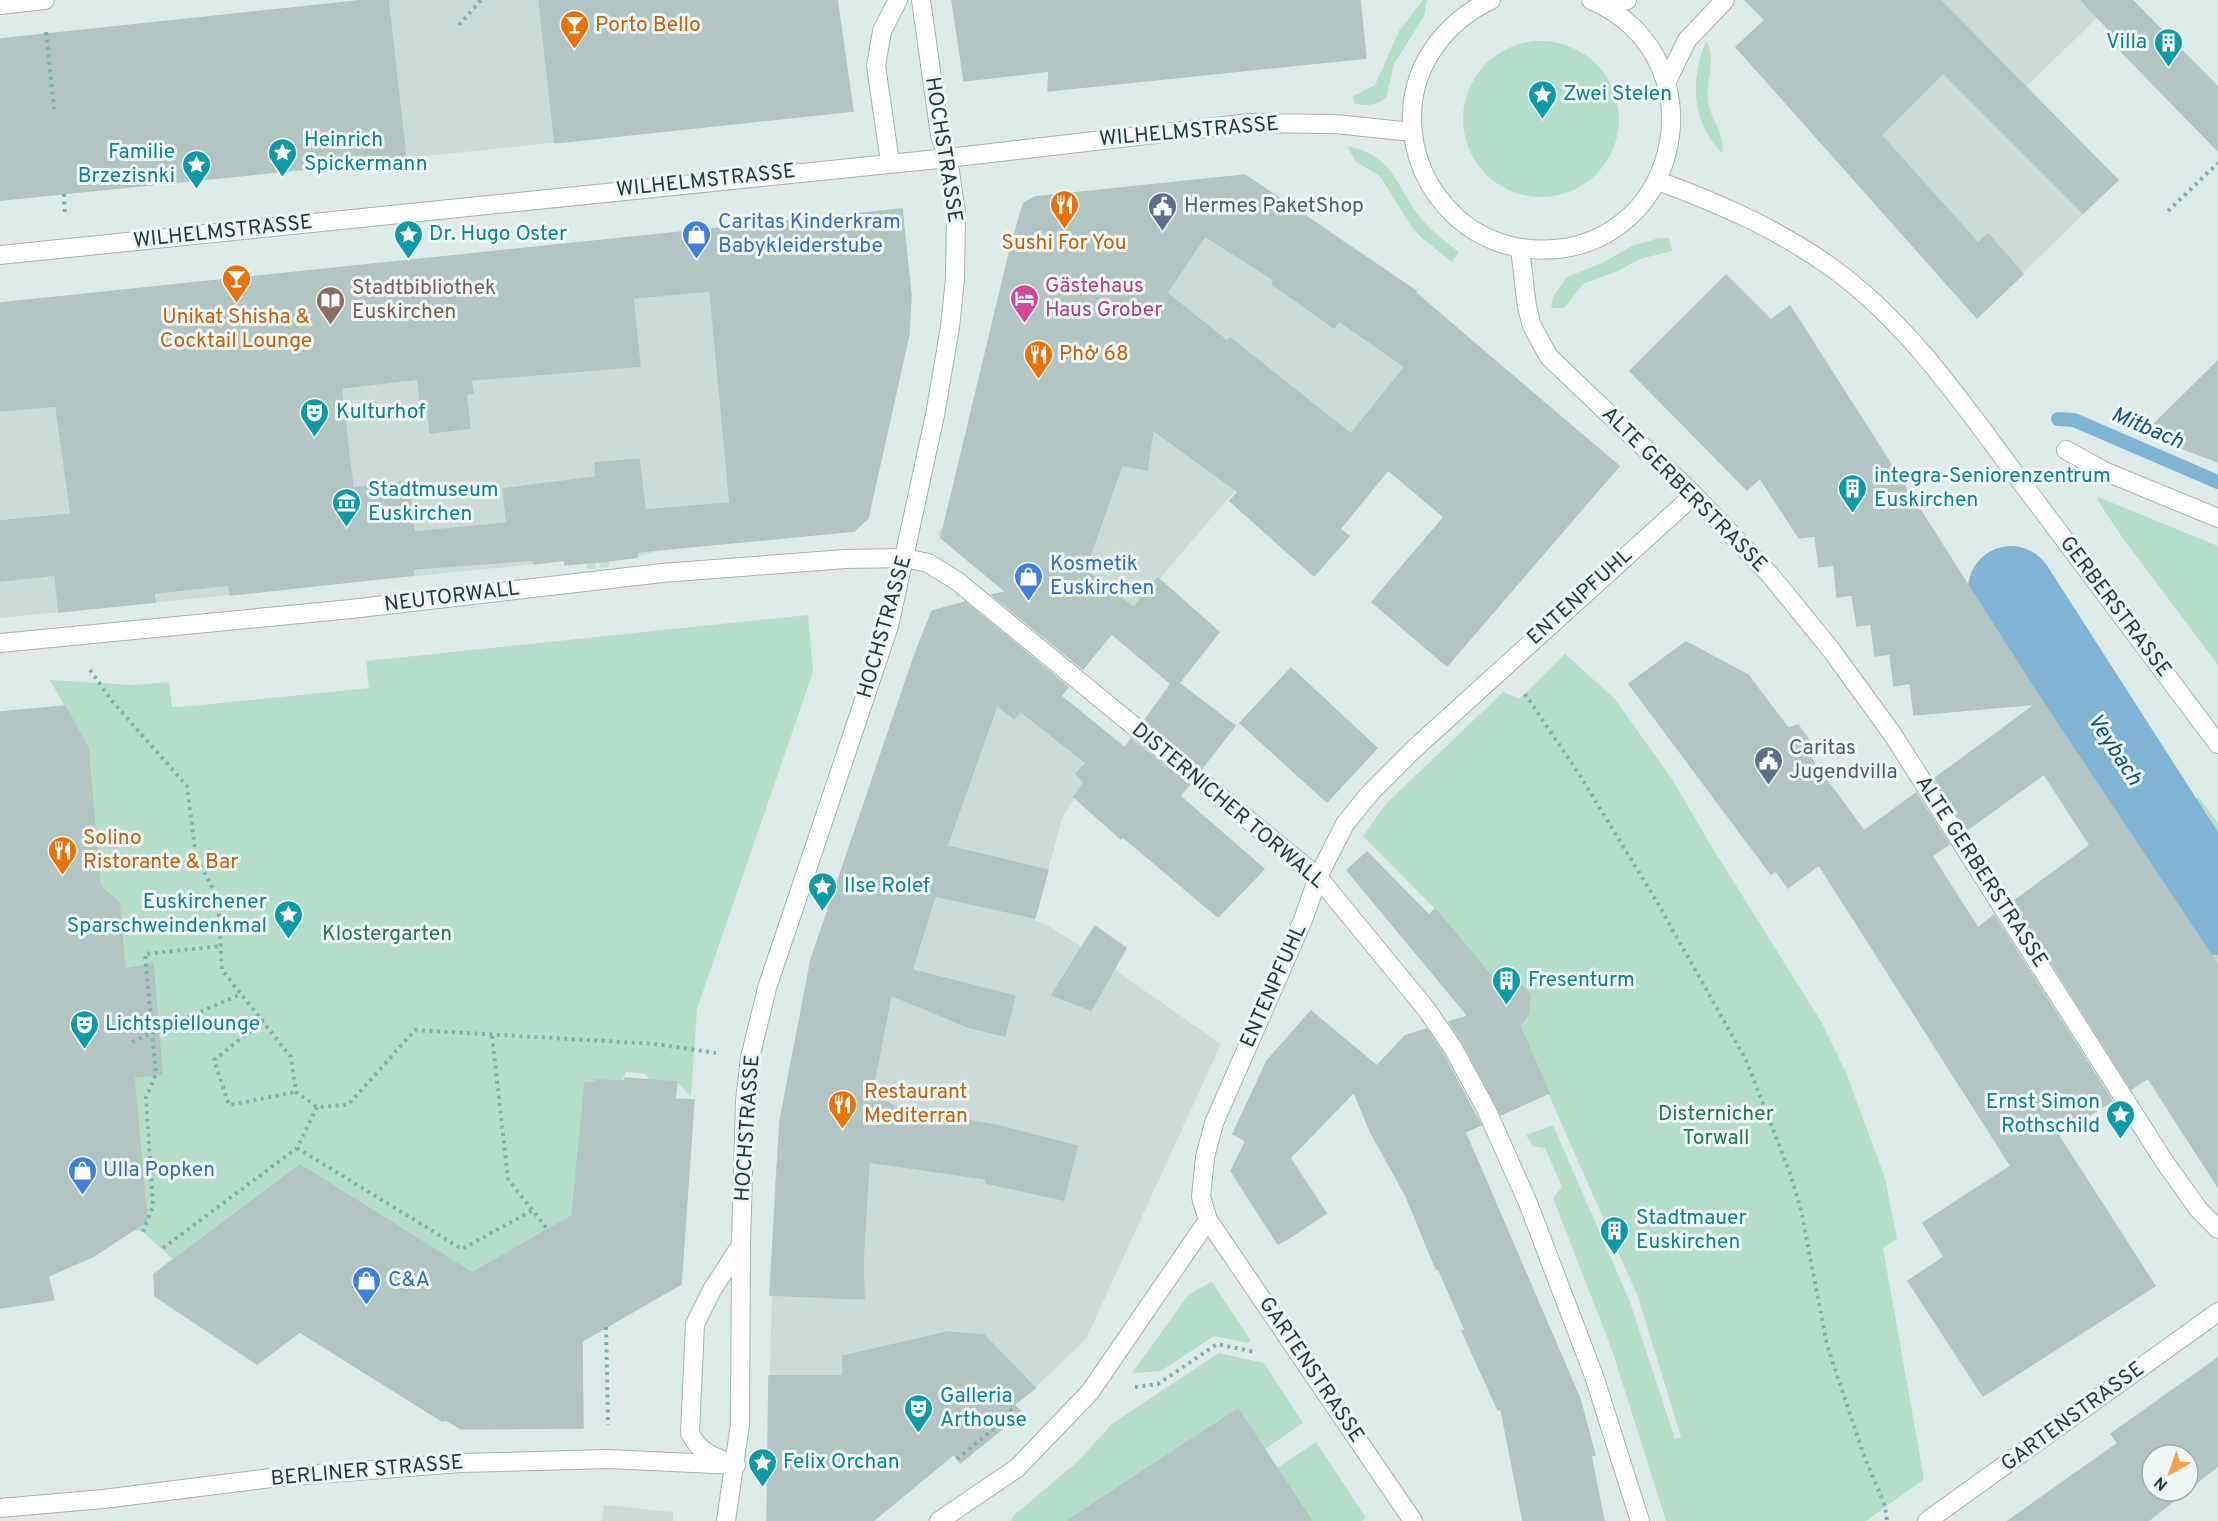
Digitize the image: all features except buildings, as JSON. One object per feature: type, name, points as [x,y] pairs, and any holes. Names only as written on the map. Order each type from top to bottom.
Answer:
[{"type":"street","points":[[0,5],[44,0]]},
{"type":"street","points":[[891,162],[876,66],[882,31],[898,0]]},
{"type":"street","name":"HOCHSTRASSE","points":[[726,1520],[740,1424],[741,1244],[745,1101],[750,1058],[767,988],[889,626],[905,558],[951,327],[956,279],[956,213],[948,158],[940,135],[921,0]]},
{"type":"street","points":[[1491,0],[1473,9],[1457,21],[1430,52],[1415,91],[1412,132],[1423,173],[1447,208],[1480,234],[1520,249],[1561,249],[1600,237],[1633,213],[1658,181],[1670,142],[1672,122],[1666,81],[1659,63],[1636,30],[1598,3]]},
{"type":"street","points":[[1598,3],[1627,0]]},
{"type":"street","points":[[1666,81],[1687,40],[1725,0]]},
{"type":"street","name":"WILHELMSTRASSE","points":[[0,255],[891,162],[948,158],[1250,123],[1335,123],[1412,132]]},
{"type":"street","name":"GERBERSTRASSE","points":[[1658,181],[1716,202],[1775,230],[1836,271],[1900,327],[1970,411],[2218,744]]},
{"type":"street","name":"ALTE GERBERSTRASSE","points":[[1520,249],[1527,307],[1539,343],[1549,357],[1694,495],[1771,576],[1832,651],[1893,735],[2164,1161],[2199,1210],[2218,1229]]},
{"type":"street","points":[[2066,450],[2104,471],[2218,518]]},
{"type":"street","name":"ENTENPFUHL","points":[[1208,1220],[1201,1197],[1205,1157],[1214,1123],[1304,920],[1318,877],[1345,824],[1370,793],[1504,666],[1694,495]]},
{"type":"street","name":"NEUTORWALL","points":[[0,643],[351,609],[662,573],[845,559],[905,558]]},
{"type":"street","name":"DISTERNICHER TORWALL","points":[[905,558],[928,563],[957,581],[1318,877],[1427,1010],[1453,1048],[1486,1109],[1528,1203],[1590,1365],[1640,1521]]},
{"type":"street","points":[[939,1521],[1017,1468],[1090,1392],[1208,1220]]},
{"type":"street","name":"GARTENSTRASSE","points":[[1208,1220],[1413,1521]]},
{"type":"street","points":[[735,1465],[707,1455],[695,1443],[690,1433],[695,1324],[712,1290],[741,1244]]},
{"type":"street","name":"GARTENSTRASSE","points":[[1927,1521],[2218,1312]]},
{"type":"street","name":"BERLINER STRASSE","points":[[0,1508],[192,1489],[365,1468],[608,1459],[735,1465]]},
{"type":"path","points":[[44,0],[54,109]]},
{"type":"path","points":[[459,25],[481,0]]},
{"type":"path","points":[[2168,211],[2218,163]]},
{"type":"path","points":[[68,637],[112,701],[187,786],[196,857],[218,898],[222,969],[291,1057],[296,1092],[317,1107],[348,1105],[415,1030],[656,1044],[750,1058]]},
{"type":"path","points":[[1504,666],[1579,774],[1708,988],[1746,1060],[1790,1173],[1801,1210],[1827,1345],[1863,1453],[1885,1506],[1887,1521]]},
{"type":"path","points":[[143,1232],[153,1206],[146,1096],[156,1074],[145,954],[221,946]]},
{"type":"path","points":[[132,1042],[241,994]]},
{"type":"path","points":[[130,1021],[151,1020]]},
{"type":"path","points":[[263,1021],[214,1060],[229,1105],[296,1092]]},
{"type":"path","points":[[492,1036],[508,1179],[548,1230]]},
{"type":"path","points":[[163,1248],[297,1148],[317,1107]]},
{"type":"path","points":[[297,1148],[462,1249],[533,1210]]},
{"type":"path","points":[[606,1327],[608,1459]]},
{"type":"path","points":[[1090,1392],[1158,1384],[1217,1344],[1265,1354]]},
{"type":"path","points":[[957,1459],[1013,1413],[1010,1409]]},
{"type":"shaded area","points":[[367,0],[837,0],[853,111],[0,201],[0,39]]},
{"type":"shaded area","points":[[1777,0],[2115,0],[2026,87],[2118,180],[1977,318],[1736,47],[1765,20],[1759,14]]},
{"type":"shaded area","points":[[1246,175],[1416,291],[1484,351],[1352,515],[1269,440],[1255,467],[1089,662],[937,534],[955,511],[987,346],[1020,209],[1024,203],[1035,197]]},
{"type":"shaded area","points":[[896,210],[903,216],[911,296],[908,339],[868,518],[854,531],[664,549],[637,557],[609,561],[609,567],[601,568],[599,562],[595,562],[596,568],[587,569],[586,563],[565,565],[564,561],[0,618],[0,303]]},
{"type":"shaded area","points":[[948,607],[1118,742],[1084,782],[1062,818],[1035,920],[1082,947],[1221,1044],[1086,1339],[1035,1388],[889,1508],[767,1478],[775,1185],[780,1121],[811,960],[917,647],[932,611]]},
{"type":"shaded area","points":[[604,1505],[673,1512],[673,1521],[602,1521]]},
{"type":"green space","points":[[1423,0],[1427,0],[1424,16],[1394,64],[1386,98],[1370,105],[1354,103],[1353,96],[1375,85],[1399,31]]},
{"type":"green space","points":[[1541,41],[1571,47],[1596,64],[1613,89],[1619,119],[1613,149],[1596,174],[1571,191],[1541,197],[1511,191],[1486,174],[1469,149],[1463,119],[1469,89],[1486,64],[1511,47]]},
{"type":"green space","points":[[1706,41],[1711,55],[1709,107],[1722,139],[1722,153],[1704,128],[1696,100],[1697,71]]},
{"type":"green space","points":[[1347,146],[1364,151],[1386,166],[1424,222],[1459,252],[1452,262],[1411,226],[1380,176],[1356,162]]},
{"type":"green space","points":[[1659,238],[1669,238],[1672,251],[1640,259],[1618,271],[1583,284],[1564,308],[1551,308],[1553,297],[1567,277],[1602,263],[1632,246]]},
{"type":"green space","points":[[2098,497],[2218,546],[2218,665],[2122,537],[2098,501]]},
{"type":"green space","points":[[2029,577],[2183,778],[2173,786],[2187,805],[2198,797],[2218,823],[2218,965],[2041,699],[1983,606]]},
{"type":"green space","name":"Klostergarten","points":[[808,615],[813,672],[697,1009],[691,1097],[677,1082],[649,1080],[646,1074],[626,1072],[622,1081],[597,1080],[596,1083],[586,1083],[581,1117],[583,1117],[579,1195],[573,1195],[572,1216],[472,1273],[300,1165],[245,1205],[247,1209],[173,1259],[143,1232],[128,1228],[146,1206],[133,1062],[100,886],[88,748],[50,680],[133,685],[169,682],[172,707],[192,706],[369,688],[366,661]]},
{"type":"green space","name":"Disternicher Torwall","points":[[1565,654],[1615,699],[1672,779],[1822,1023],[1847,1075],[1885,1178],[1897,1239],[1883,1248],[1924,1479],[1866,1521],[1666,1521],[1612,1350],[1553,1198],[1562,1187],[1545,1148],[1533,1146],[1526,1135],[1553,1125],[1630,1302],[1675,1439],[1681,1437],[1638,1297],[1518,1025],[1528,1014],[1529,997],[1521,985],[1511,979],[1493,982],[1435,909],[1363,836],[1386,804],[1503,692],[1519,699]]},
{"type":"green space","points":[[1212,1282],[1251,1341],[1249,1343],[1214,1336],[1161,1371],[1132,1373],[1189,1294]]},
{"type":"green space","points":[[1219,1353],[1264,1363],[1303,1423],[1265,1449],[1238,1409],[1067,1521],[1011,1521],[1013,1516],[1076,1463],[1113,1423]]},
{"type":"green space","points":[[1316,1442],[1366,1518],[1362,1521],[1312,1521],[1277,1468]]},
{"type":"waterway","name":"Mitbach","points":[[2058,419],[2074,420],[2218,482]]},
{"type":"waterway","name":"Veybach","points":[[2011,589],[2218,912]]},
{"type":"place","name":"Porto Bello","points":[[574,50]]},
{"type":"place","name":"Villa","points":[[2168,68]]},
{"type":"place","name":"Zwei Stelen","points":[[1542,120]]},
{"type":"place","name":"Heinrich Spickermann","points":[[283,178]]},
{"type":"place","name":"Familie Brzezisnki","points":[[196,190]]},
{"type":"place","name":"Sushi For You","points":[[1064,230]]},
{"type":"place","name":"Hermes PaketShop","points":[[1163,232]]},
{"type":"place","name":"Dr. Hugo Oster","points":[[408,260]]},
{"type":"place","name":"Caritas Kinderkram Babykleiderstube","points":[[697,260]]},
{"type":"place","name":"Unikat Shisha & Cocktail Lounge","points":[[236,304]]},
{"type":"place","name":"Gästehaus Haus Grober","points":[[1024,324]]},
{"type":"place","name":"Stadtbibliothek Euskirchen","points":[[331,326]]},
{"type":"place","name":"Phở 68","points":[[1038,380]]},
{"type":"place","name":"Kulturhof","points":[[315,438]]},
{"type":"place","name":"integra-Seniorenzentrum Euskirchen","points":[[1853,514]]},
{"type":"place","name":"Stadtmuseum Euskirchen","points":[[347,528]]},
{"type":"place","name":"Kosmetik Euskirchen","points":[[1029,602]]},
{"type":"place","name":"Caritas Jugendvilla","points":[[1768,786]]},
{"type":"place","name":"Solino Ristorante & Bar","points":[[62,876]]},
{"type":"place","name":"Ilse Rolef","points":[[823,912]]},
{"type":"place","name":"Euskirchener Sparschweindenkmal","points":[[288,940]]},
{"type":"place","name":"Fresenturm","points":[[1507,1006]]},
{"type":"place","name":"Lichtspiellounge","points":[[84,1050]]},
{"type":"place","name":"Restaurant Mediterran","points":[[843,1130]]},
{"type":"place","name":"Ernst Simon Rothschild","points":[[2121,1140]]},
{"type":"place","name":"Ulla Popken","points":[[82,1196]]},
{"type":"place","name":"Stadtmauer Euskirchen","points":[[1615,1256]]},
{"type":"place","name":"C&A","points":[[367,1306]]},
{"type":"place","name":"Galleria Arthouse","points":[[919,1434]]},
{"type":"place","name":"Felix Orchan","points":[[762,1488]]}]
